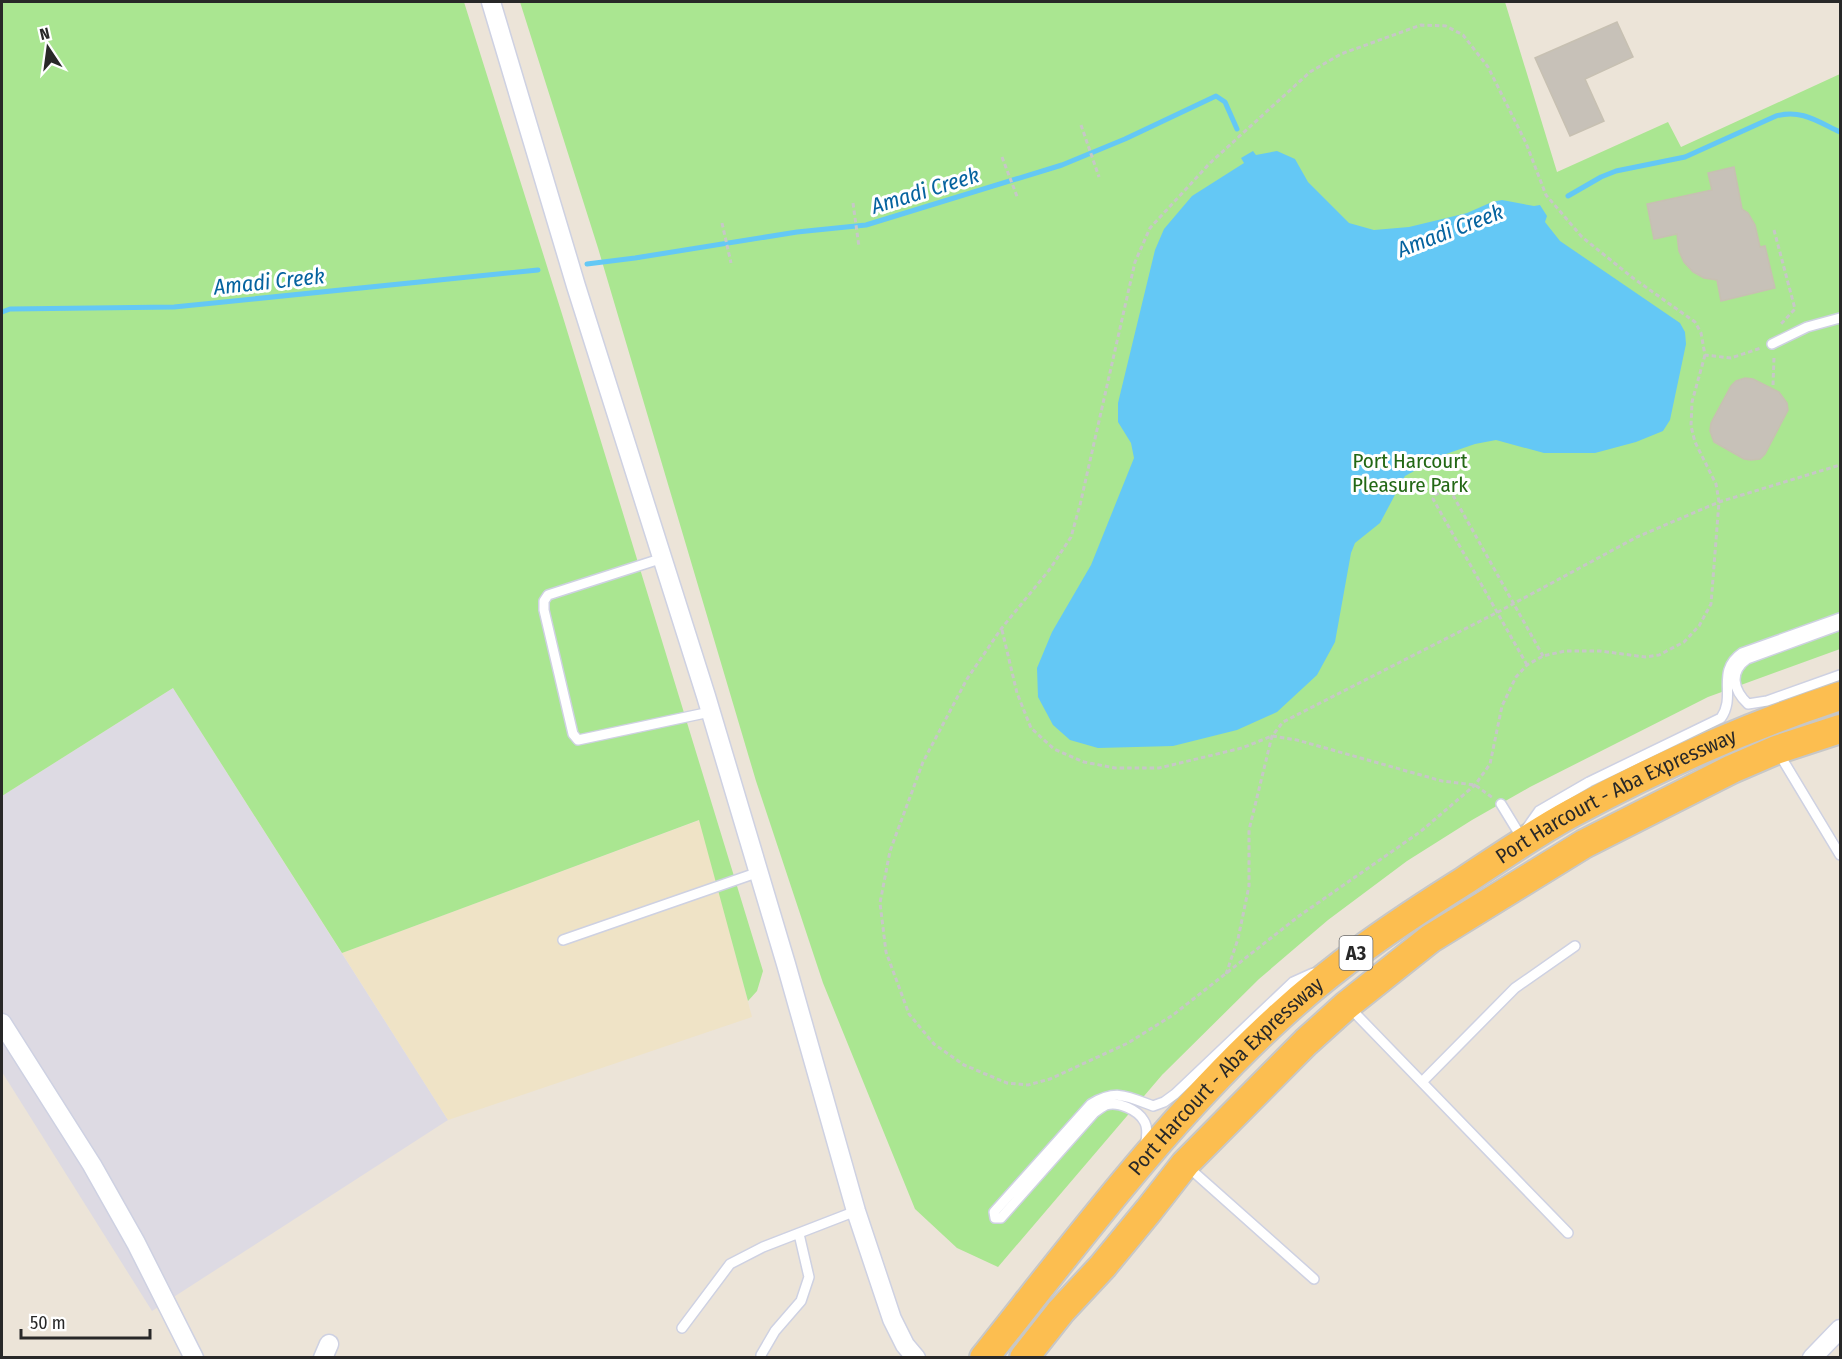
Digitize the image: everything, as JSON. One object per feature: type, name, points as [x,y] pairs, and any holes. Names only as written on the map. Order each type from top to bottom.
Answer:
[{"type":"highway","name":"Port Harcourt - Aba Expressway","points":[[984,1358],[1163,1136],[1276,1019],[1333,970],[1403,920],[1570,814],[1637,780],[1732,737],[1840,696]]},
{"type":"highway","name":"Port Harcourt - Aba Expressway","points":[[1024,1358],[1061,1311],[1103,1266],[1185,1164],[1306,1042],[1347,1005],[1430,939],[1584,844],[1732,769],[1776,750],[1840,729]]},
{"type":"street","points":[[491,2],[576,286],[663,558],[759,872],[856,1211],[892,1319],[905,1345],[916,1358]]},
{"type":"street","points":[[2,1023],[92,1165],[136,1243],[194,1358]]},
{"type":"street","points":[[1812,1358],[1840,1329]]},
{"type":"lane","points":[[1772,344],[1807,327],[1840,318]]},
{"type":"lane","points":[[663,558],[548,595],[544,601],[544,610],[573,734],[578,740],[710,712]]},
{"type":"lane","points":[[1524,842],[1527,826],[1539,811],[1589,782],[1721,718],[1729,702],[1727,674],[1732,660],[1742,653],[1840,618]]},
{"type":"lane","points":[[1840,626],[1747,659],[1739,665],[1735,680],[1742,698],[1748,704],[1755,704],[1767,702],[1840,675]]},
{"type":"lane","points":[[1776,750],[1840,855]]},
{"type":"lane","points":[[1501,804],[1524,842]]},
{"type":"lane","points":[[563,940],[759,872]]},
{"type":"lane","points":[[1422,1082],[1515,988],[1575,946]]},
{"type":"lane","points":[[1138,1166],[1146,1139],[1146,1125],[1143,1119],[1125,1106],[1114,1104],[1104,1106],[1094,1113],[1001,1218],[995,1218],[994,1212],[1091,1104],[1103,1097],[1114,1095],[1128,1097],[1153,1106],[1164,1102],[1293,982],[1309,974],[1333,970]]},
{"type":"lane","points":[[1347,1005],[1568,1233]]},
{"type":"lane","points":[[1185,1164],[1314,1279]]},
{"type":"lane","points":[[682,1328],[730,1264],[763,1247],[856,1211]]},
{"type":"lane","points":[[761,1358],[775,1331],[801,1301],[808,1277],[799,1234]]},
{"type":"path","points":[[1421,25],[1446,26],[1463,35],[1488,67],[1526,143],[1546,195],[1582,237],[1633,278],[1695,322],[1701,333],[1705,356],[1692,402],[1691,426],[1695,442],[1716,484],[1719,502],[1711,604],[1699,626],[1684,642],[1659,654],[1645,657],[1600,651],[1564,651],[1543,656],[1527,665],[1516,677],[1503,706],[1490,764],[1475,785],[1420,832],[1299,916],[1173,1015],[1128,1043],[1050,1079],[1028,1085],[1007,1083],[964,1065],[934,1044],[909,1014],[886,952],[880,903],[890,851],[923,762],[967,679],[1001,629],[1050,568],[1071,537],[1135,262],[1150,228],[1209,164],[1310,72],[1341,54],[1421,25]]},
{"type":"path","points":[[1081,125],[1099,177]]},
{"type":"path","points":[[1002,157],[1018,199]]},
{"type":"path","points":[[853,203],[859,247]]},
{"type":"path","points":[[722,223],[731,263]]},
{"type":"path","points":[[1773,385],[1774,358],[1769,333],[1777,329],[1796,309],[1774,230]]},
{"type":"path","points":[[1705,356],[1731,358],[1772,344]]},
{"type":"path","points":[[1225,975],[1238,939],[1249,886],[1250,830],[1272,736],[1283,722],[1514,604],[1637,537],[1719,502],[1840,465]]},
{"type":"path","points":[[1527,665],[1434,499],[1435,495],[1446,489],[1450,490],[1543,656]]},
{"type":"path","points":[[1001,629],[1017,693],[1031,728],[1054,749],[1084,762],[1115,768],[1159,768],[1242,748],[1272,736],[1297,740],[1442,781],[1475,785],[1501,804]]},
{"type":"shaded area","points":[[173,688],[448,1120],[152,1311],[2,1072],[2,796]]},
{"type":"shaded area","points":[[700,820],[752,1017],[448,1120],[342,953]]},
{"type":"green space","points":[[2,2],[464,2],[763,971],[757,991],[748,1001],[699,820],[342,953],[173,688],[2,796]]},
{"type":"green space","name":"Port Harcourt Pleasure Park","points":[[520,2],[1505,2],[1557,172],[1668,122],[1681,147],[1840,74],[1840,649],[1708,697],[1530,787],[1407,861],[1328,920],[1259,979],[1162,1075],[998,1267],[957,1248],[915,1209],[823,983],[756,781],[598,248]]},
{"type":"water","points":[[1253,151],[1256,155],[1277,151],[1295,159],[1308,182],[1349,223],[1374,230],[1409,227],[1467,213],[1502,200],[1540,205],[1547,216],[1545,222],[1560,241],[1680,323],[1685,332],[1686,344],[1670,420],[1663,431],[1636,442],[1595,453],[1544,453],[1496,440],[1475,444],[1446,454],[1405,476],[1380,523],[1355,543],[1351,553],[1335,642],[1317,675],[1277,712],[1237,730],[1173,746],[1098,748],[1070,740],[1053,725],[1038,697],[1037,668],[1052,632],[1091,565],[1134,458],[1131,443],[1118,422],[1118,403],[1155,250],[1164,229],[1192,196],[1244,163],[1241,158]]},
{"type":"building","points":[[1617,22],[1633,57],[1585,79],[1604,121],[1570,136],[1535,58]]},
{"type":"building","points":[[1734,167],[1742,209],[1748,213],[1755,225],[1760,247],[1765,246],[1775,288],[1721,301],[1717,280],[1704,278],[1693,272],[1684,262],[1679,251],[1677,234],[1654,239],[1647,204],[1712,190],[1708,173]]},
{"type":"building","points":[[1745,378],[1753,379],[1779,392],[1787,403],[1788,410],[1765,454],[1760,459],[1744,459],[1714,442],[1710,431],[1711,423],[1731,386],[1736,381]]},
{"type":"waterway","name":"Amadi Creek","points":[[587,264],[797,232],[866,225],[1062,165],[1125,139],[1216,96],[1225,102],[1237,129]]},
{"type":"waterway","name":"Amadi Creek","points":[[1568,196],[1616,171],[1685,157],[1776,116],[1802,115],[1840,132]]},
{"type":"waterway","name":"Amadi Creek","points":[[2,312],[10,309],[174,307],[538,270]]}]
